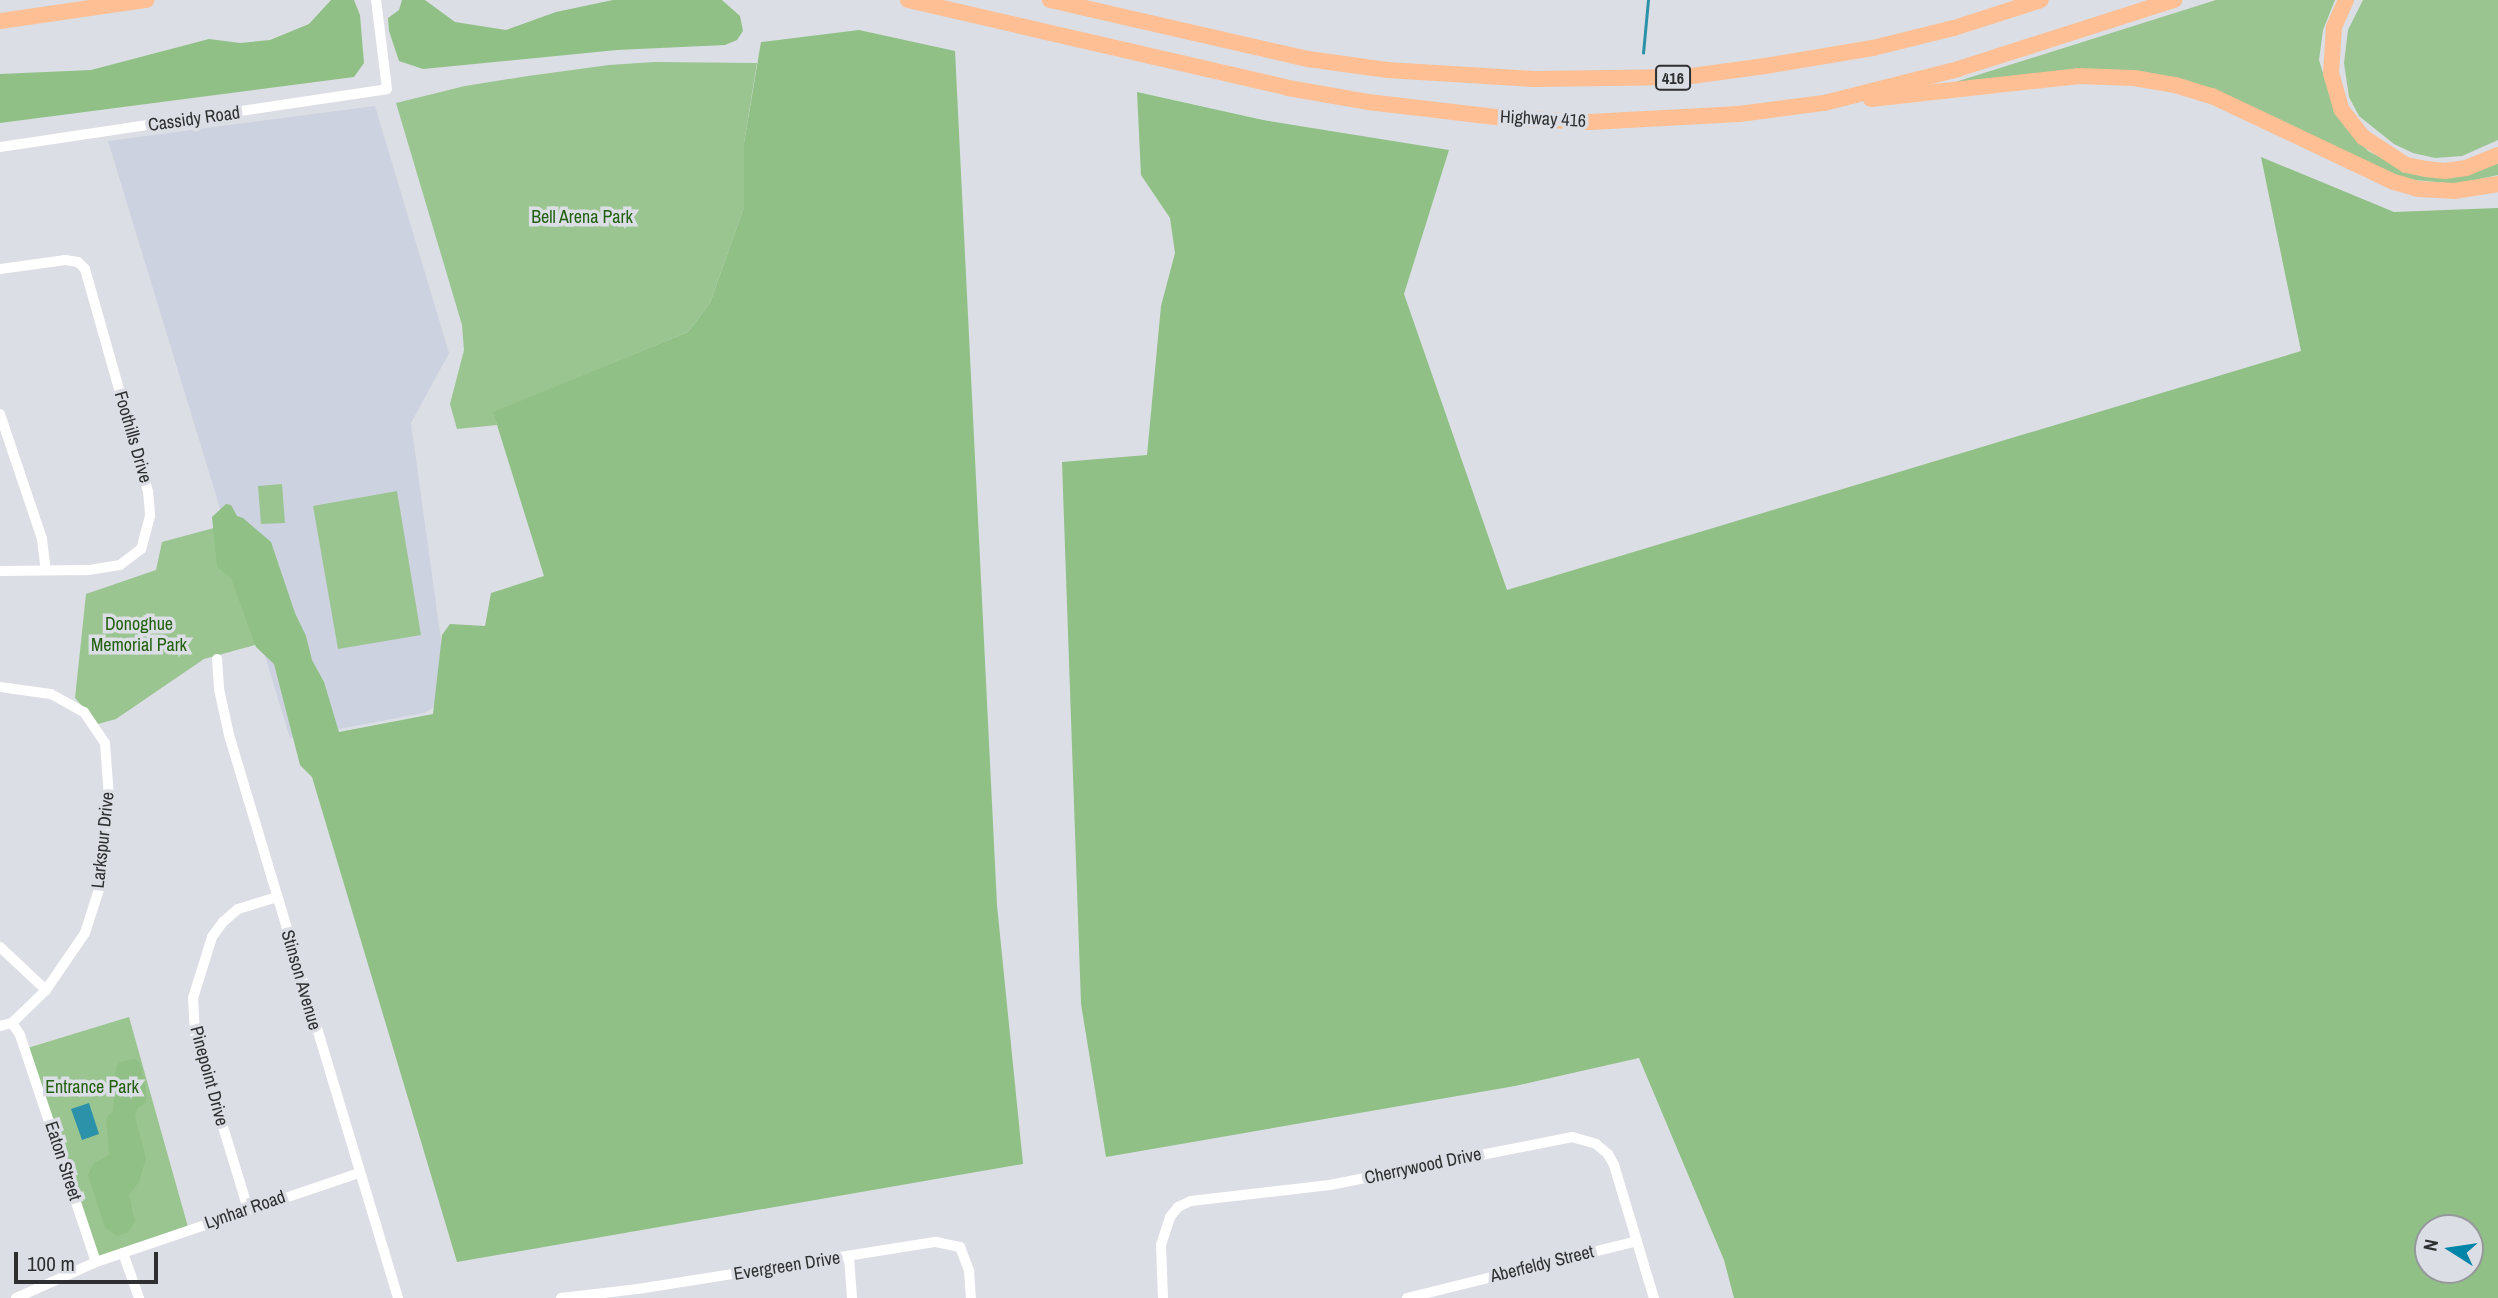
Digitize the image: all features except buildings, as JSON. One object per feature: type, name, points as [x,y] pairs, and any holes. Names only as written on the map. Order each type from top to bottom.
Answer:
[{"type":"highway","points":[[0,22],[146,0]]},
{"type":"highway","name":"Highway 416","points":[[908,0],[1287,88],[1504,118],[1590,122],[1726,115],[1824,103],[1958,69],[2174,0]]},
{"type":"highway","name":"416","points":[[1051,0],[1308,59],[1387,70],[1534,79],[1684,77],[1873,48],[1954,29],[2041,0]]},
{"type":"highway","points":[[1954,29],[2014,0]]},
{"type":"highway","points":[[2346,0],[2334,27],[2331,73],[2342,109],[2364,137],[2406,165],[2435,170],[2466,168],[2498,155]]},
{"type":"highway","points":[[1824,103],[1946,93],[2078,76],[2134,78],[2175,85],[2212,96],[2394,181],[2418,188],[2454,191],[2498,184]]},
{"type":"street","name":"Cassidy Road","points":[[0,147],[387,89],[376,3]]},
{"type":"street","name":"Foothills Drive","points":[[0,269],[65,260],[78,262],[85,269],[148,491],[148,529],[141,549],[120,565],[89,570],[0,570]]},
{"type":"street","points":[[0,414],[41,539],[46,570]]},
{"type":"street","name":"Stinson Avenue","points":[[217,659],[219,689],[229,735],[398,1298]]},
{"type":"street","name":"Larkspur Drive","points":[[0,687],[51,694],[68,701],[88,716],[105,743],[109,798],[101,883],[85,933],[46,990],[12,1023]]},
{"type":"street","name":"Pinepoint Drive","points":[[248,1209],[195,1035],[193,998],[212,937],[223,922],[238,909],[277,897]]},
{"type":"street","points":[[0,947],[46,990]]},
{"type":"street","points":[[0,1026],[12,1023]]},
{"type":"street","name":"Eaton Street","points":[[12,1023],[20,1035],[96,1262]]},
{"type":"street","name":"Cherrywood Drive","points":[[1163,1298],[1161,1245],[1170,1217],[1178,1207],[1191,1201],[1330,1185],[1572,1137],[1597,1144],[1608,1154],[1654,1298]]},
{"type":"street","name":"Lynhar Road","points":[[16,1298],[96,1262],[359,1173]]},
{"type":"street","name":"Aberfeldy Street","points":[[1407,1298],[1637,1241]]},
{"type":"street","name":"Evergreen Drive","points":[[561,1298],[639,1294],[936,1242],[960,1247],[970,1271],[971,1298]]},
{"type":"street","points":[[123,1253],[139,1298]]},
{"type":"street","points":[[849,1256],[852,1298]]},
{"type":"shaded area","points":[[375,106],[449,353],[411,423],[449,698],[424,713],[290,738],[108,141]]},
{"type":"green space","points":[[331,0],[354,0],[360,15],[364,63],[354,77],[0,123],[0,74],[91,70],[209,39],[240,43],[270,40],[309,24]]},
{"type":"green space","points":[[402,0],[425,0],[455,22],[506,30],[556,12],[613,0],[722,0],[740,16],[743,31],[737,40],[725,45],[617,50],[423,69],[399,61],[389,31],[388,18],[399,10]]},
{"type":"green space","points":[[2216,0],[2335,0],[2323,30],[2319,60],[2332,103],[2346,128],[2368,151],[2401,168],[2498,160],[2498,175],[2456,184],[2406,179],[2189,82],[1949,84]]},
{"type":"green space","points":[[2363,0],[2498,0],[2498,140],[2462,156],[2435,158],[2413,153],[2394,144],[2359,116],[2349,97],[2344,63],[2348,30]]},
{"type":"green space","points":[[859,30],[955,51],[997,905],[1023,1164],[457,1262],[312,777],[300,765],[274,664],[256,647],[231,578],[217,567],[212,517],[226,504],[231,505],[237,516],[271,542],[295,613],[306,636],[312,660],[324,682],[339,732],[433,714],[442,635],[450,624],[485,626],[491,593],[544,576],[493,412],[688,332],[710,303],[744,207],[744,143],[761,42]]},
{"type":"green space","name":"Bell Arena Park","points":[[654,62],[757,63],[744,143],[744,207],[710,303],[688,332],[494,412],[497,425],[457,429],[450,404],[464,350],[462,325],[396,103],[465,86],[609,65]]},
{"type":"green space","points":[[1137,92],[1263,120],[1449,150],[1404,294],[1507,590],[2301,351],[2261,157],[2394,212],[2498,208],[2498,1298],[1734,1298],[1724,1260],[1639,1058],[1515,1086],[1106,1157],[1081,1004],[1062,462],[1147,455],[1161,306],[1175,253],[1170,218],[1141,175]]},
{"type":"green space","points":[[282,484],[285,523],[261,524],[258,486]]},
{"type":"green space","points":[[397,491],[421,635],[338,649],[313,506]]},
{"type":"green space","name":"Donoghue Memorial Park","points":[[225,525],[262,643],[204,659],[116,719],[98,724],[75,698],[86,594],[156,570],[162,542]]},
{"type":"green space","name":"Entrance Park","points":[[129,1017],[188,1227],[91,1259],[21,1050]]},
{"type":"green space","points":[[134,1059],[140,1062],[146,1091],[146,1102],[137,1109],[135,1117],[146,1158],[139,1182],[129,1195],[135,1221],[129,1232],[117,1236],[105,1228],[88,1175],[94,1163],[109,1155],[106,1118],[113,1111],[116,1067],[120,1062]]},
{"type":"water","points":[[89,1103],[99,1134],[82,1140],[71,1109]]},
{"type":"waterway","points":[[1643,53],[1648,0]]}]
